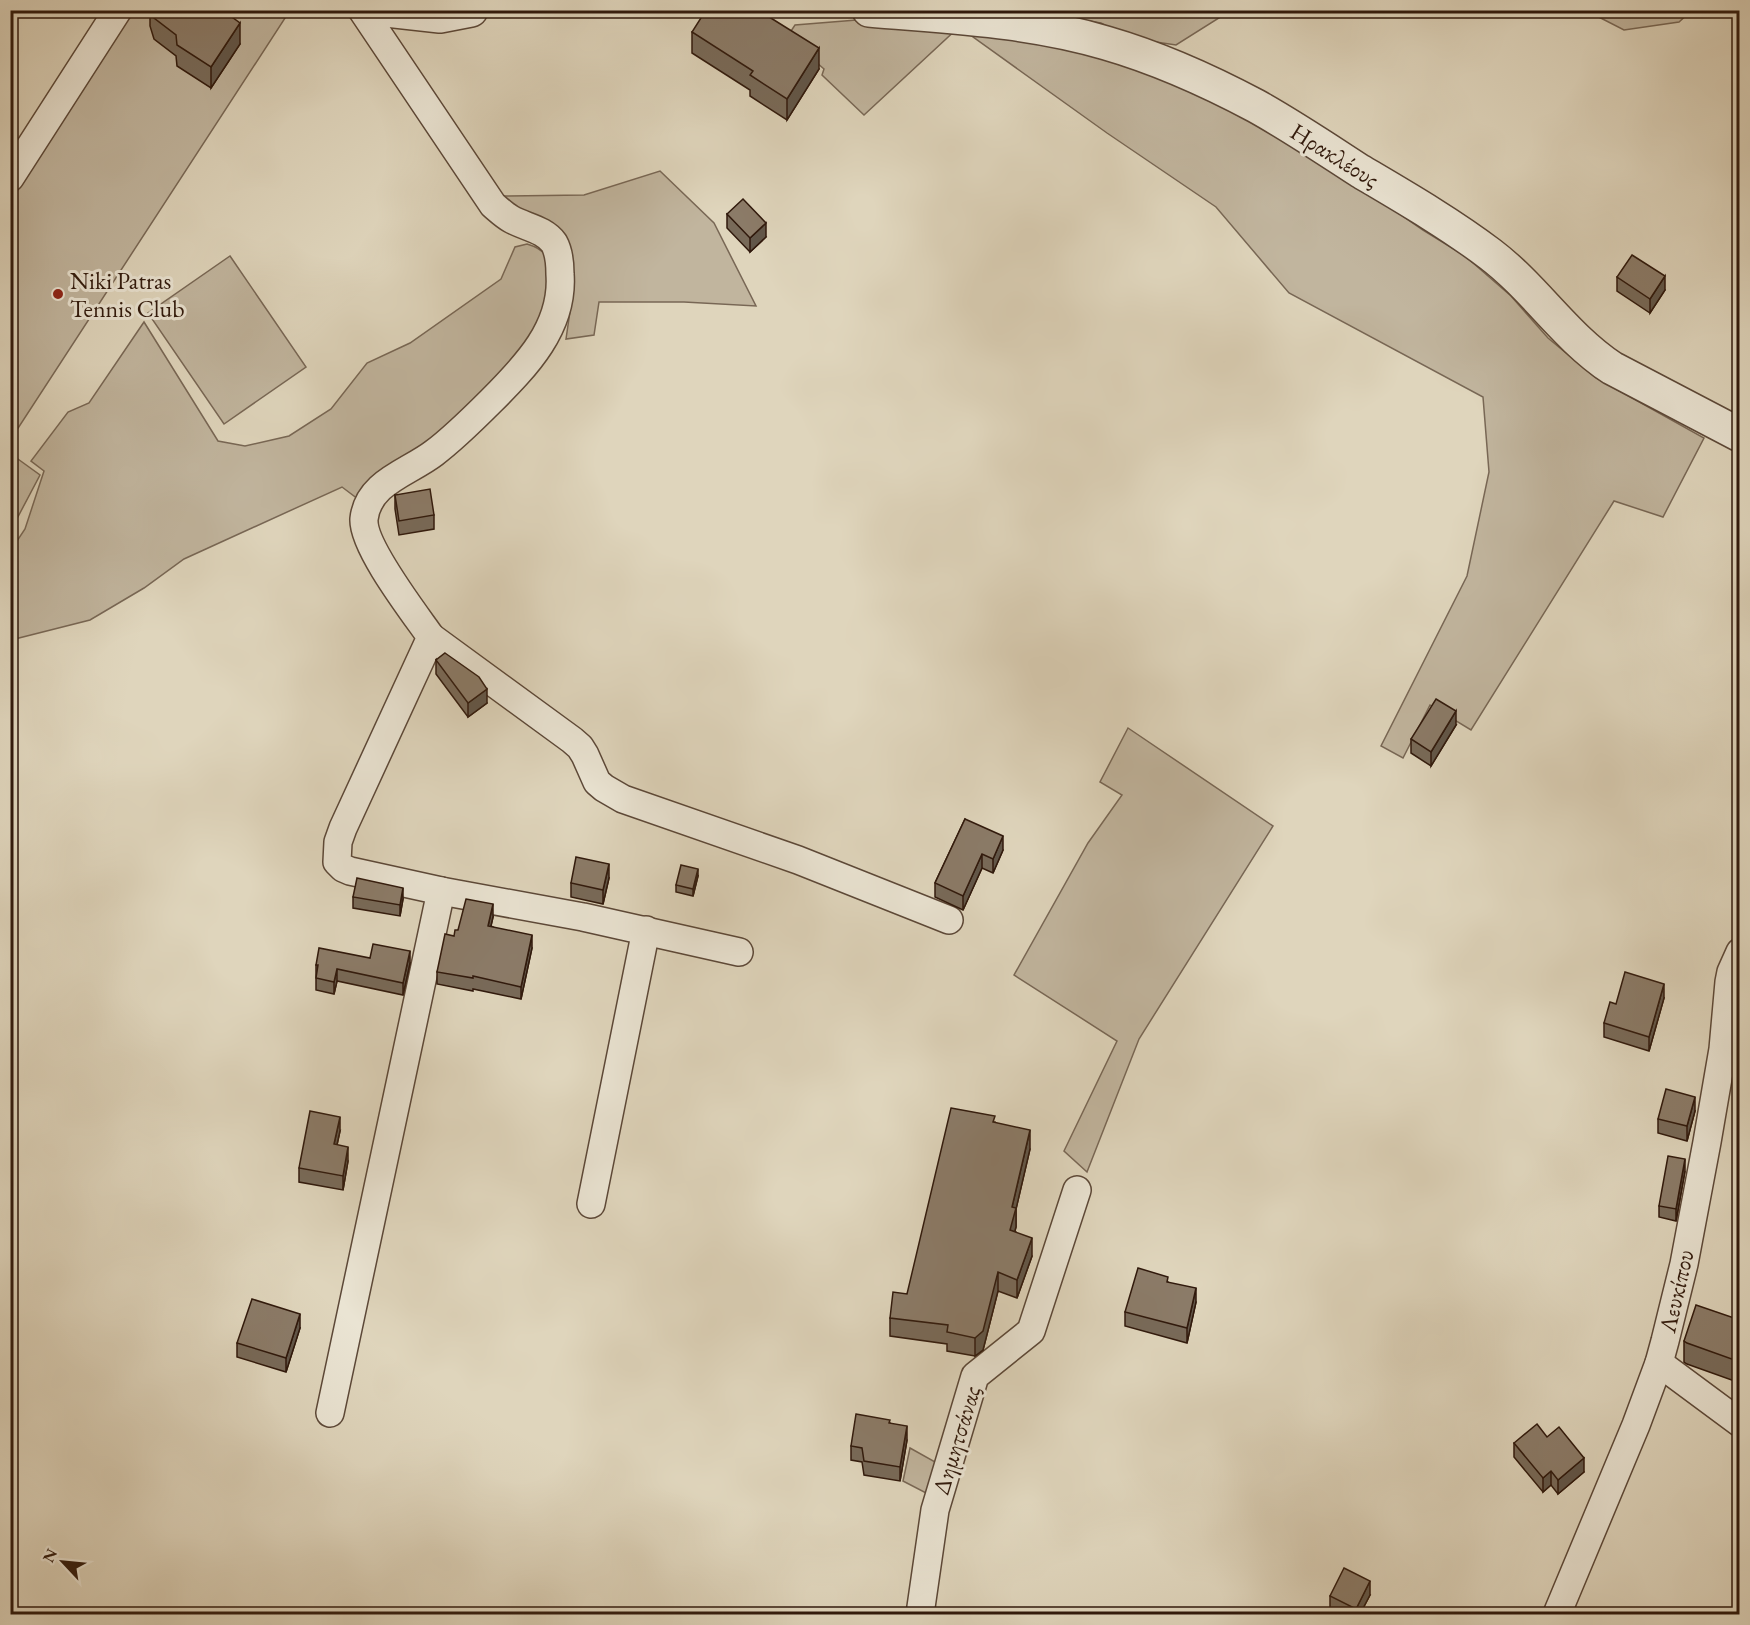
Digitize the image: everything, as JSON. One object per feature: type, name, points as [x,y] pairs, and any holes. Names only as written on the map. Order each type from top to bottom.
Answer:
[{"type":"street","points":[[10,178],[118,10]]},
{"type":"street","points":[[362,10],[493,205],[512,219],[548,236],[556,247],[560,269],[561,295],[558,309],[551,326],[534,354],[503,389],[461,430],[414,467],[388,480],[371,500],[364,521],[370,543],[404,599],[431,637],[580,747],[597,782],[611,793],[798,860],[949,920]]},
{"type":"street","points":[[386,10],[440,16],[471,10]]},
{"type":"street","name":"Ηρακλέους","points":[[868,10],[986,21],[1054,31],[1106,43],[1153,59],[1207,82],[1257,107],[1490,253],[1528,287],[1595,357],[1740,435]]},
{"type":"street","points":[[431,637],[343,828],[337,851],[338,862],[342,868],[350,872],[441,891],[500,900],[646,930],[739,952]]},
{"type":"street","points":[[330,1413],[441,891]]},
{"type":"street","points":[[591,1204],[646,930]]},
{"type":"street","name":"Λευκίπου","points":[[1557,1614],[1618,1472],[1659,1363],[1686,1254],[1723,1049],[1729,982],[1740,952]]},
{"type":"street","name":"Δημητσάνας","points":[[920,1614],[935,1510],[975,1376],[1030,1331],[1077,1190]]},
{"type":"street","points":[[1659,1363],[1740,1423]]},
{"type":"shaded area","name":"Niki Patras Tennis Club","points":[[283,10],[289,12],[11,439],[11,192],[133,11]]},
{"type":"shaded area","points":[[1026,11],[1230,11],[1176,45],[1129,38],[1101,23]]},
{"type":"shaded area","points":[[1587,11],[1691,11],[1679,22],[1624,30]]},
{"type":"shaded area","points":[[869,19],[959,26],[1041,39],[1182,83],[1231,104],[1320,159],[1465,256],[1511,296],[1548,338],[1596,378],[1704,438],[1663,517],[1614,501],[1471,730],[1430,705],[1403,758],[1381,746],[1467,576],[1489,472],[1483,397],[1289,293],[1216,207],[1107,133],[959,27],[864,115],[822,75],[824,69],[787,37],[795,25]]},
{"type":"shaded area","points":[[660,171],[714,223],[756,306],[684,302],[599,302],[594,335],[566,339],[574,284],[563,246],[502,196],[584,195]]},
{"type":"shaded area","points":[[527,244],[536,247],[547,257],[556,294],[500,385],[358,499],[342,487],[184,559],[144,588],[90,620],[11,640],[11,550],[25,529],[44,471],[31,461],[68,412],[89,403],[144,322],[218,441],[245,446],[289,436],[331,409],[367,363],[410,343],[501,279],[515,247]]},
{"type":"shaded area","points":[[230,256],[306,367],[224,424],[148,313]]},
{"type":"shaded area","points":[[11,454],[40,475],[11,530]]},
{"type":"shaded area","points":[[1128,728],[1273,826],[1139,1039],[1087,1172],[1064,1151],[1117,1041],[1014,975],[1088,843],[1122,795],[1100,782]]},
{"type":"shaded area","points":[[910,1448],[937,1463],[926,1493],[903,1481]]},
{"type":"building","points":[[152,10],[222,10],[240,23],[211,67],[177,45],[176,35],[154,18]]},
{"type":"building","points":[[706,10],[758,10],[819,48],[787,99],[750,75],[753,71],[692,32]]},
{"type":"building","points":[[743,199],[766,223],[750,238],[727,214]]},
{"type":"building","points":[[1632,255],[1665,276],[1650,299],[1617,277]]},
{"type":"building","points":[[430,489],[434,515],[399,521],[395,495]]},
{"type":"building","points":[[445,653],[479,677],[487,689],[468,703],[436,660]]},
{"type":"building","points":[[1436,699],[1456,711],[1431,752],[1411,739]]},
{"type":"building","points":[[1740,815],[1740,826],[1734,823]]},
{"type":"building","points":[[965,819],[1003,836],[993,859],[982,854],[963,896],[935,883]]},
{"type":"building","points":[[576,857],[609,864],[603,890],[571,883]]},
{"type":"building","points":[[681,865],[698,869],[693,889],[676,885]]},
{"type":"building","points":[[357,878],[403,888],[400,905],[353,897]]},
{"type":"building","points":[[466,899],[493,904],[488,926],[532,935],[521,987],[473,976],[473,978],[437,972],[445,934],[454,936],[455,930],[458,930]]},
{"type":"building","points":[[373,944],[410,951],[403,983],[337,969],[334,982],[316,978],[319,948],[370,958]]},
{"type":"building","points":[[1625,972],[1664,984],[1649,1037],[1604,1023],[1610,1002],[1616,1004]]},
{"type":"building","points":[[1666,1089],[1695,1097],[1687,1126],[1658,1119]]},
{"type":"building","points":[[951,1108],[995,1116],[993,1122],[1030,1130],[1012,1207],[1016,1208],[1010,1230],[1032,1238],[1017,1280],[998,1272],[983,1331],[975,1338],[947,1332],[948,1325],[890,1318],[893,1292],[907,1294]]},
{"type":"building","points":[[310,1111],[340,1117],[334,1144],[348,1147],[343,1176],[299,1168]]},
{"type":"building","points":[[1668,1156],[1685,1159],[1676,1209],[1659,1206]]},
{"type":"building","points":[[1138,1268],[1168,1277],[1167,1282],[1196,1288],[1187,1328],[1125,1312]]},
{"type":"building","points":[[252,1299],[300,1314],[286,1358],[237,1343]]},
{"type":"building","points":[[1696,1305],[1740,1320],[1740,1362],[1684,1341]]},
{"type":"building","points":[[856,1414],[890,1420],[889,1423],[907,1426],[900,1467],[864,1461],[862,1448],[851,1446]]},
{"type":"building","points":[[1537,1424],[1547,1437],[1559,1427],[1584,1458],[1558,1480],[1551,1471],[1543,1478],[1514,1443]]},
{"type":"building","points":[[1344,1568],[1370,1581],[1356,1609],[1330,1596]]},
{"type":"place","name":"Niki Patras Tennis Club","points":[[58,294]]}]
